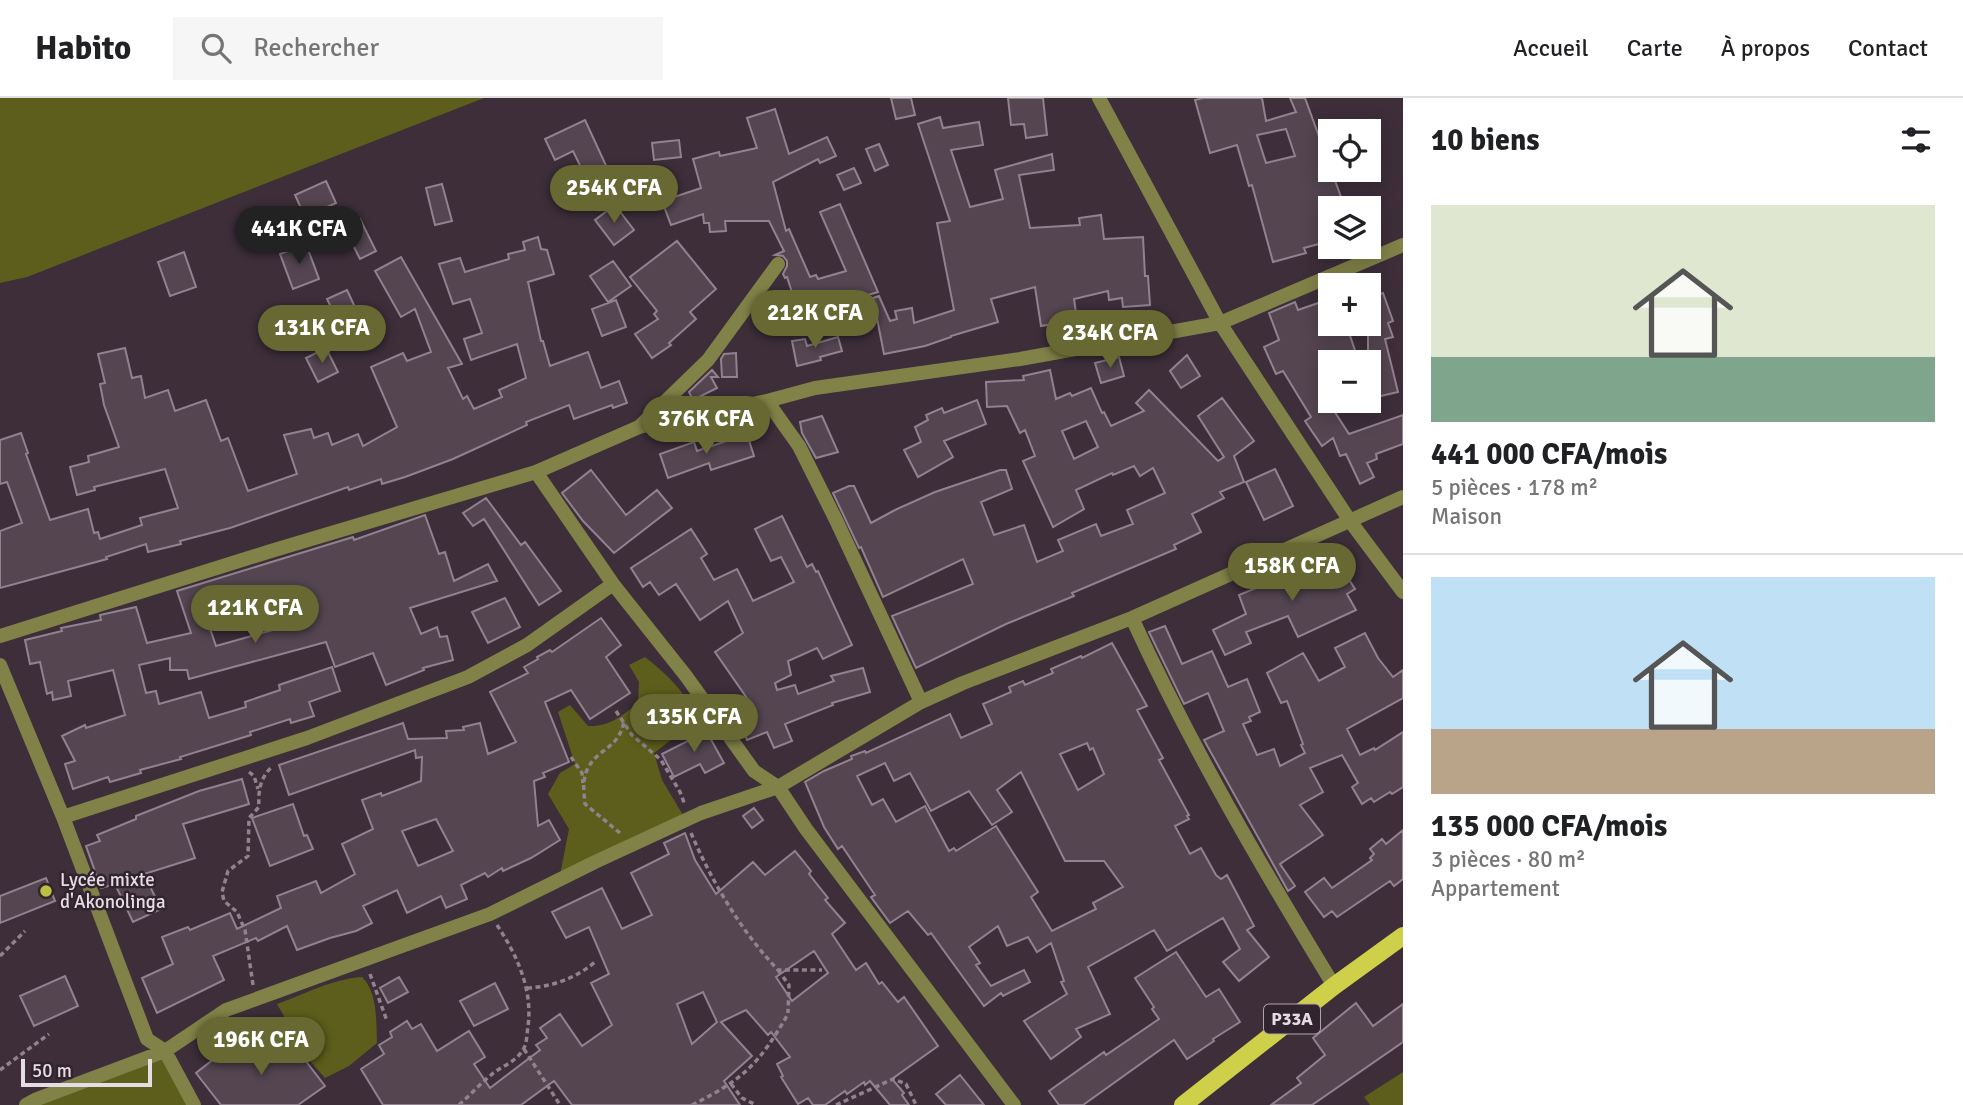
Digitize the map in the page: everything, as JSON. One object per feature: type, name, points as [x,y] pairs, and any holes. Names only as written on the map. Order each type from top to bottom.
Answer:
[{"type":"main road","name":"P33A","points":[[1183,1105],[1403,936]]},
{"type":"street","points":[[1099,98],[1220,323],[1350,521],[1403,592]]},
{"type":"street","points":[[0,636],[536,472],[639,427],[767,401],[815,388],[1020,359],[1220,323],[1403,245]]},
{"type":"street","points":[[639,427],[708,360],[778,264]]},
{"type":"street","points":[[767,401],[799,446],[921,702]]},
{"type":"street","points":[[536,472],[613,584],[686,676],[754,771],[778,787],[806,829],[1014,1105]]},
{"type":"street","points":[[26,1105],[166,1051],[226,1010],[490,914],[686,820],[778,787],[921,702],[963,683],[1132,618],[1403,497]]},
{"type":"street","points":[[63,817],[307,738],[468,677],[527,645],[613,584]]},
{"type":"street","points":[[1132,618],[1155,669],[1226,805],[1335,986]]},
{"type":"street","points":[[0,665],[63,817],[147,1039],[166,1051],[194,1105]]},
{"type":"path","points":[[616,711],[639,742],[661,760],[680,792],[687,809],[686,820],[713,880],[759,950],[789,985],[789,1013],[768,1048],[753,1066],[731,1084],[692,1105]]},
{"type":"path","points":[[584,785],[594,758],[617,741],[624,722]]},
{"type":"path","points":[[571,757],[582,773],[585,804],[620,833],[629,846]]},
{"type":"path","points":[[255,1000],[245,930],[237,912],[224,901],[222,892],[228,871],[248,856],[249,818],[259,807],[258,791],[266,772],[280,760]]},
{"type":"path","points":[[459,1105],[524,1049],[530,1012],[527,988],[512,950],[490,914]]},
{"type":"path","points":[[0,956],[24,931]]},
{"type":"path","points":[[362,961],[373,979],[387,1021]]},
{"type":"path","points":[[527,988],[542,987],[565,980],[595,962]]},
{"type":"path","points":[[778,970],[822,970]]},
{"type":"path","points":[[0,1070],[49,1034]]},
{"type":"path","points":[[524,1049],[559,1105]]},
{"type":"path","points":[[836,1105],[843,1100],[859,1097],[882,1082],[893,1079],[906,1084],[916,1105]]},
{"type":"path","points":[[731,1084],[742,1098],[756,1105]]},
{"type":"shaded area","points":[[0,98],[484,98],[27,277],[0,283]]},
{"type":"shaded area","points":[[645,657],[676,685],[697,720],[654,753],[662,780],[686,820],[559,880],[569,829],[548,794],[560,773],[575,764],[558,712],[570,705],[588,726],[609,723],[621,716],[638,703],[639,682],[629,665]]},
{"type":"shaded area","points":[[362,977],[374,999],[377,1043],[349,1066],[325,1078],[310,1061],[277,1004],[329,984]]},
{"type":"shaded area","points":[[165,1051],[194,1105],[26,1105]]},
{"type":"shaded area","points":[[1403,1072],[1403,1105],[1370,1105],[1364,1097]]},
{"type":"building","points":[[891,98],[911,98],[915,115],[896,119]]},
{"type":"building","points":[[1008,98],[1043,98],[1047,135],[1026,138],[1024,124],[1011,125]]},
{"type":"building","points":[[1262,98],[1266,121],[1296,112],[1290,98],[1305,98],[1318,134],[1318,182],[1336,182],[1341,196],[1318,196],[1318,244],[1304,248],[1306,253],[1273,262],[1252,185],[1249,186],[1237,145],[1210,153],[1195,100]],"holes":[[[1286,129],[1295,156],[1266,163],[1257,135]]]},
{"type":"building","points":[[775,109],[789,154],[827,137],[836,156],[820,163],[818,159],[773,182],[786,231],[789,229],[810,277],[816,275],[818,279],[846,271],[820,212],[840,204],[878,292],[827,307],[828,311],[801,320],[787,277],[783,274],[787,261],[783,256],[775,255],[784,251],[769,221],[725,221],[726,231],[710,232],[709,223],[704,223],[703,214],[671,225],[662,201],[701,188],[693,159],[719,152],[720,156],[757,148],[747,118]]},
{"type":"building","points":[[940,117],[943,128],[979,122],[983,145],[951,150],[970,207],[1003,199],[995,170],[1052,154],[1054,170],[1019,175],[1030,228],[1080,225],[1079,218],[1101,215],[1104,239],[1143,237],[1150,305],[1123,307],[1122,298],[1109,300],[1108,291],[1074,299],[1077,320],[1041,326],[1035,287],[991,299],[998,322],[925,346],[884,354],[873,298],[879,296],[890,321],[897,319],[895,311],[912,308],[914,323],[954,310],[937,223],[950,221],[918,124]]},
{"type":"building","points":[[585,120],[609,172],[588,182],[573,151],[555,160],[545,139]]},
{"type":"building","points":[[679,140],[681,157],[654,160],[652,143]]},
{"type":"building","points":[[879,144],[888,165],[875,171],[866,149]]},
{"type":"building","points":[[854,168],[861,183],[844,190],[837,175]]},
{"type":"building","points":[[326,181],[336,203],[305,217],[295,195]]},
{"type":"building","points":[[442,184],[452,221],[435,225],[426,188]]},
{"type":"building","points":[[615,205],[634,230],[614,245],[595,220]]},
{"type":"building","points":[[360,219],[376,251],[360,259],[344,227]]},
{"type":"building","points":[[538,237],[541,249],[547,250],[554,274],[528,282],[541,341],[550,366],[588,352],[601,388],[619,381],[627,403],[613,408],[612,405],[574,419],[569,405],[526,422],[527,425],[453,459],[405,477],[382,484],[381,479],[349,490],[348,487],[230,528],[180,541],[181,544],[148,552],[146,544],[106,557],[107,559],[0,588],[0,531],[22,523],[7,482],[0,484],[0,440],[21,433],[50,520],[88,509],[94,533],[98,532],[100,539],[142,525],[140,518],[178,508],[165,469],[94,487],[95,490],[77,495],[70,467],[89,462],[88,456],[119,447],[104,405],[100,384],[105,383],[98,354],[125,348],[132,378],[141,376],[145,398],[168,390],[175,411],[206,400],[221,441],[228,438],[248,491],[297,474],[284,435],[311,429],[314,438],[328,433],[332,445],[358,434],[363,446],[397,427],[371,367],[403,353],[407,361],[431,352],[415,309],[401,317],[375,271],[401,257],[462,364],[448,368],[463,399],[467,396],[474,409],[502,397],[499,390],[526,378],[517,344],[471,360],[464,339],[482,333],[470,299],[453,304],[439,264],[460,258],[465,272],[509,259],[508,254],[525,250],[523,242]]},
{"type":"building","points":[[677,241],[716,289],[690,312],[696,319],[669,343],[671,345],[652,358],[635,334],[658,319],[654,314],[657,311],[630,277]]},
{"type":"building","points":[[306,244],[319,279],[293,289],[280,254]]},
{"type":"building","points":[[184,252],[196,287],[170,296],[158,262]]},
{"type":"building","points":[[613,261],[631,286],[608,302],[590,276]]},
{"type":"building","points":[[347,290],[361,320],[342,330],[327,299]]},
{"type":"building","points":[[1381,294],[1393,321],[1388,323],[1393,337],[1385,339],[1398,392],[1381,396],[1381,350],[1368,350],[1368,336],[1381,336]]},
{"type":"building","points":[[616,300],[626,327],[602,336],[592,309]]},
{"type":"building","points":[[1295,302],[1298,310],[1318,303],[1318,336],[1350,336],[1355,350],[1318,350],[1318,413],[1335,413],[1349,434],[1403,415],[1403,444],[1376,454],[1377,459],[1367,463],[1374,477],[1360,484],[1346,454],[1340,456],[1333,438],[1322,446],[1305,421],[1311,417],[1283,371],[1276,374],[1264,347],[1279,340],[1269,313]]},
{"type":"building","points":[[287,312],[293,335],[269,341],[263,318]]},
{"type":"building","points":[[838,337],[842,351],[797,366],[792,341],[805,339],[807,346]]},
{"type":"building","points":[[326,348],[338,372],[318,382],[306,358]]},
{"type":"building","points":[[736,353],[737,377],[722,377],[721,359],[724,354]]},
{"type":"building","points":[[1187,355],[1200,376],[1181,388],[1170,371]]},
{"type":"building","points":[[1119,357],[1124,376],[1101,383],[1095,363]]},
{"type":"building","points":[[712,370],[718,377],[711,377],[717,388],[693,400],[689,392]]},
{"type":"building","points":[[1050,370],[1056,399],[1091,388],[1111,426],[1144,411],[1136,403],[1149,390],[1218,461],[1224,457],[1198,416],[1222,398],[1254,441],[1234,456],[1244,482],[1220,492],[1224,498],[1192,514],[1201,532],[1174,545],[1176,549],[1072,593],[1074,596],[1006,624],[916,668],[892,616],[973,584],[963,559],[883,597],[833,493],[854,486],[871,523],[935,492],[1006,470],[1012,489],[981,502],[994,535],[1024,525],[1037,562],[1063,551],[1058,540],[1096,524],[1101,536],[1133,524],[1127,510],[1165,493],[1153,468],[1140,476],[1134,466],[1076,490],[1084,509],[1053,527],[1023,461],[1035,456],[1025,430],[1020,433],[1007,406],[987,407],[986,382],[1024,380],[1023,376]],"holes":[[[1086,421],[1098,447],[1074,459],[1062,431]]]},
{"type":"building","points":[[977,400],[986,424],[944,441],[953,457],[918,477],[904,450],[921,442],[915,427],[928,420],[926,415],[942,408],[944,413]]},
{"type":"building","points":[[822,416],[838,452],[816,458],[802,433],[800,422]]},
{"type":"building","points":[[747,434],[754,456],[711,470],[709,463],[668,478],[660,454],[694,442],[697,451]]},
{"type":"building","points":[[1275,469],[1293,506],[1264,520],[1246,482]]},
{"type":"building","points":[[591,470],[626,515],[657,490],[672,508],[614,553],[583,521],[562,493]]},
{"type":"building","points":[[486,498],[521,545],[525,542],[561,591],[539,605],[484,519],[473,526],[463,513]]},
{"type":"building","points":[[425,515],[439,554],[445,552],[454,581],[488,564],[497,581],[410,608],[421,634],[437,627],[440,637],[447,636],[453,660],[423,668],[424,670],[386,685],[373,653],[335,667],[326,642],[189,679],[187,670],[170,670],[170,658],[139,665],[146,693],[156,691],[159,704],[201,692],[209,718],[246,707],[245,702],[280,690],[279,685],[332,667],[340,691],[309,702],[314,716],[291,723],[290,719],[250,732],[251,735],[140,770],[141,773],[110,782],[108,777],[73,789],[65,764],[75,761],[62,736],[85,725],[86,728],[125,715],[113,670],[68,681],[71,696],[53,700],[52,692],[47,694],[40,662],[30,664],[25,640],[62,631],[61,628],[101,620],[100,615],[136,607],[147,643],[191,633],[177,591],[353,537],[354,540]],"holes":[[[276,587],[279,622],[274,624],[276,629],[216,646],[203,608]]]},
{"type":"building","points":[[782,516],[807,567],[812,564],[816,572],[818,571],[852,645],[823,659],[817,648],[788,661],[791,675],[775,683],[777,690],[795,685],[798,694],[834,681],[831,676],[863,668],[870,692],[832,703],[833,705],[785,724],[792,741],[774,748],[767,732],[747,740],[734,711],[751,704],[715,652],[743,633],[728,601],[700,620],[676,584],[659,595],[650,582],[643,587],[631,568],[691,529],[707,554],[701,558],[714,580],[737,569],[753,601],[794,582],[781,557],[771,561],[755,529]]},
{"type":"building","points":[[1326,554],[1336,574],[1343,570],[1355,589],[1347,594],[1356,610],[1298,637],[1288,616],[1246,632],[1251,643],[1225,655],[1213,630],[1246,614],[1239,595],[1304,568],[1303,566]]},
{"type":"building","points":[[505,598],[520,627],[488,643],[472,612]]},
{"type":"building","points":[[601,618],[621,645],[606,657],[630,693],[590,719],[571,690],[545,702],[569,762],[543,773],[545,777],[534,781],[538,826],[549,820],[560,840],[503,871],[502,868],[488,877],[485,873],[461,885],[467,899],[446,908],[441,896],[407,913],[397,890],[363,906],[372,923],[356,931],[297,950],[287,926],[258,941],[256,938],[213,956],[224,980],[157,1013],[142,978],[173,964],[162,937],[188,927],[190,930],[230,913],[237,929],[281,908],[277,896],[316,881],[321,893],[355,874],[342,844],[373,829],[362,800],[381,793],[382,796],[421,781],[422,757],[416,758],[415,750],[289,795],[279,765],[403,723],[408,739],[447,738],[446,731],[464,730],[463,727],[480,723],[488,754],[516,742],[490,692],[528,673],[524,667],[550,650],[552,652]],"holes":[[[436,819],[453,851],[418,866],[402,831]]]},
{"type":"building","points":[[1165,626],[1182,664],[1212,651],[1228,687],[1247,679],[1260,712],[1249,717],[1251,721],[1243,724],[1257,755],[1274,749],[1280,766],[1305,753],[1287,701],[1281,703],[1267,673],[1303,653],[1319,681],[1345,667],[1335,648],[1365,633],[1378,658],[1393,677],[1403,670],[1403,698],[1347,729],[1360,755],[1374,748],[1375,750],[1403,732],[1403,787],[1374,802],[1371,798],[1362,804],[1352,787],[1358,783],[1342,755],[1310,768],[1323,792],[1300,805],[1323,835],[1280,864],[1295,886],[1288,891],[1204,740],[1224,731],[1208,693],[1184,704],[1149,632]]},
{"type":"building","points":[[1112,643],[1147,706],[1137,710],[1163,758],[1159,760],[1189,815],[1189,819],[1175,826],[1190,854],[1201,848],[1216,875],[1221,879],[1227,875],[1254,926],[1247,930],[1269,957],[1239,981],[1223,962],[1240,949],[1223,918],[1167,951],[1154,930],[1088,967],[1110,1014],[1076,1029],[1081,1037],[1051,1059],[1024,1021],[1067,994],[1061,982],[1064,981],[1051,943],[1037,952],[1028,937],[1007,946],[998,926],[969,947],[980,963],[976,965],[991,986],[1024,970],[1030,982],[1003,996],[1001,993],[984,1006],[931,933],[928,935],[908,911],[890,923],[871,897],[875,895],[842,846],[838,849],[824,827],[805,782],[852,759],[851,756],[865,751],[866,753],[950,714],[961,738],[992,724],[983,704],[1011,692],[1009,687],[1023,681],[1025,685],[1053,673],[1051,669],[1081,656],[1082,658]],"holes":[[[1087,743],[1090,750],[1093,748],[1104,774],[1078,790],[1060,754]],[[885,763],[894,781],[910,773],[931,811],[969,791],[992,825],[1012,812],[997,790],[1021,772],[1065,861],[1104,861],[1123,887],[1093,903],[1096,909],[1052,931],[1031,897],[1038,892],[996,826],[956,851],[954,848],[949,851],[925,806],[896,822],[883,799],[872,805],[857,776]]]},
{"type":"building","points":[[704,727],[724,763],[705,773],[700,764],[674,777],[662,754],[688,741],[685,737]]},
{"type":"building","points":[[242,779],[249,804],[183,824],[195,858],[144,874],[161,909],[133,922],[115,884],[101,888],[86,846],[100,841],[97,835],[136,819],[136,816],[199,791]]},
{"type":"building","points":[[293,804],[304,836],[307,835],[313,849],[270,866],[252,818]]},
{"type":"building","points":[[754,808],[763,820],[752,828],[743,816]]},
{"type":"building","points":[[1403,830],[1403,879],[1394,886],[1390,881],[1337,917],[1332,911],[1324,917],[1305,892],[1324,878],[1332,888],[1372,860],[1370,858],[1374,854],[1370,849],[1382,839],[1386,844]]},
{"type":"building","points":[[685,833],[695,860],[716,894],[753,862],[765,875],[795,851],[828,898],[825,900],[845,923],[832,934],[856,970],[866,963],[879,984],[882,982],[898,1002],[904,997],[938,1046],[892,1079],[904,1093],[902,1095],[909,1105],[890,1105],[870,1081],[847,1094],[845,1091],[825,1105],[813,1105],[808,1098],[798,1104],[781,1077],[783,1076],[777,1064],[790,1057],[771,1032],[768,1035],[746,1010],[721,1022],[752,1056],[724,1081],[740,1105],[572,1105],[554,1081],[521,1105],[383,1105],[361,1069],[384,1054],[379,1045],[392,1037],[390,1032],[407,1021],[412,1029],[421,1024],[437,1051],[469,1031],[485,1057],[474,1064],[490,1088],[540,1050],[536,1045],[547,1038],[540,1028],[560,1014],[582,1046],[612,1025],[591,983],[609,974],[589,927],[566,938],[552,912],[602,888],[622,929],[652,915],[631,873],[669,854],[664,843]],"holes":[[[814,951],[828,973],[792,1001],[776,977]],[[703,992],[717,1022],[692,1044],[677,1004]]]},
{"type":"building","points":[[46,878],[55,901],[0,923],[0,896]]},
{"type":"building","points":[[1176,952],[1206,997],[1219,989],[1240,1022],[1187,1059],[1174,1040],[1083,1105],[1059,1105],[1049,1091],[1104,1052],[1106,1055],[1159,1019],[1135,978]]},
{"type":"building","points":[[65,976],[78,1006],[34,1026],[20,996]]},
{"type":"building","points":[[399,977],[408,992],[388,1003],[380,988]]},
{"type":"building","points":[[495,983],[508,1009],[474,1026],[460,1001]]},
{"type":"building","points":[[1356,1003],[1373,1026],[1403,1004],[1403,1042],[1312,1105],[1271,1105],[1301,1083],[1297,1078],[1325,1055],[1313,1038]]},
{"type":"building","points":[[288,1038],[325,1086],[298,1105],[221,1105],[196,1073],[233,1044],[245,1060],[271,1041],[276,1047]]},
{"type":"building","points":[[960,1075],[984,1105],[946,1105],[936,1094]]},
{"type":"place","name":"Lycée mixte d'Akonolinga","points":[[46,891]]}]
